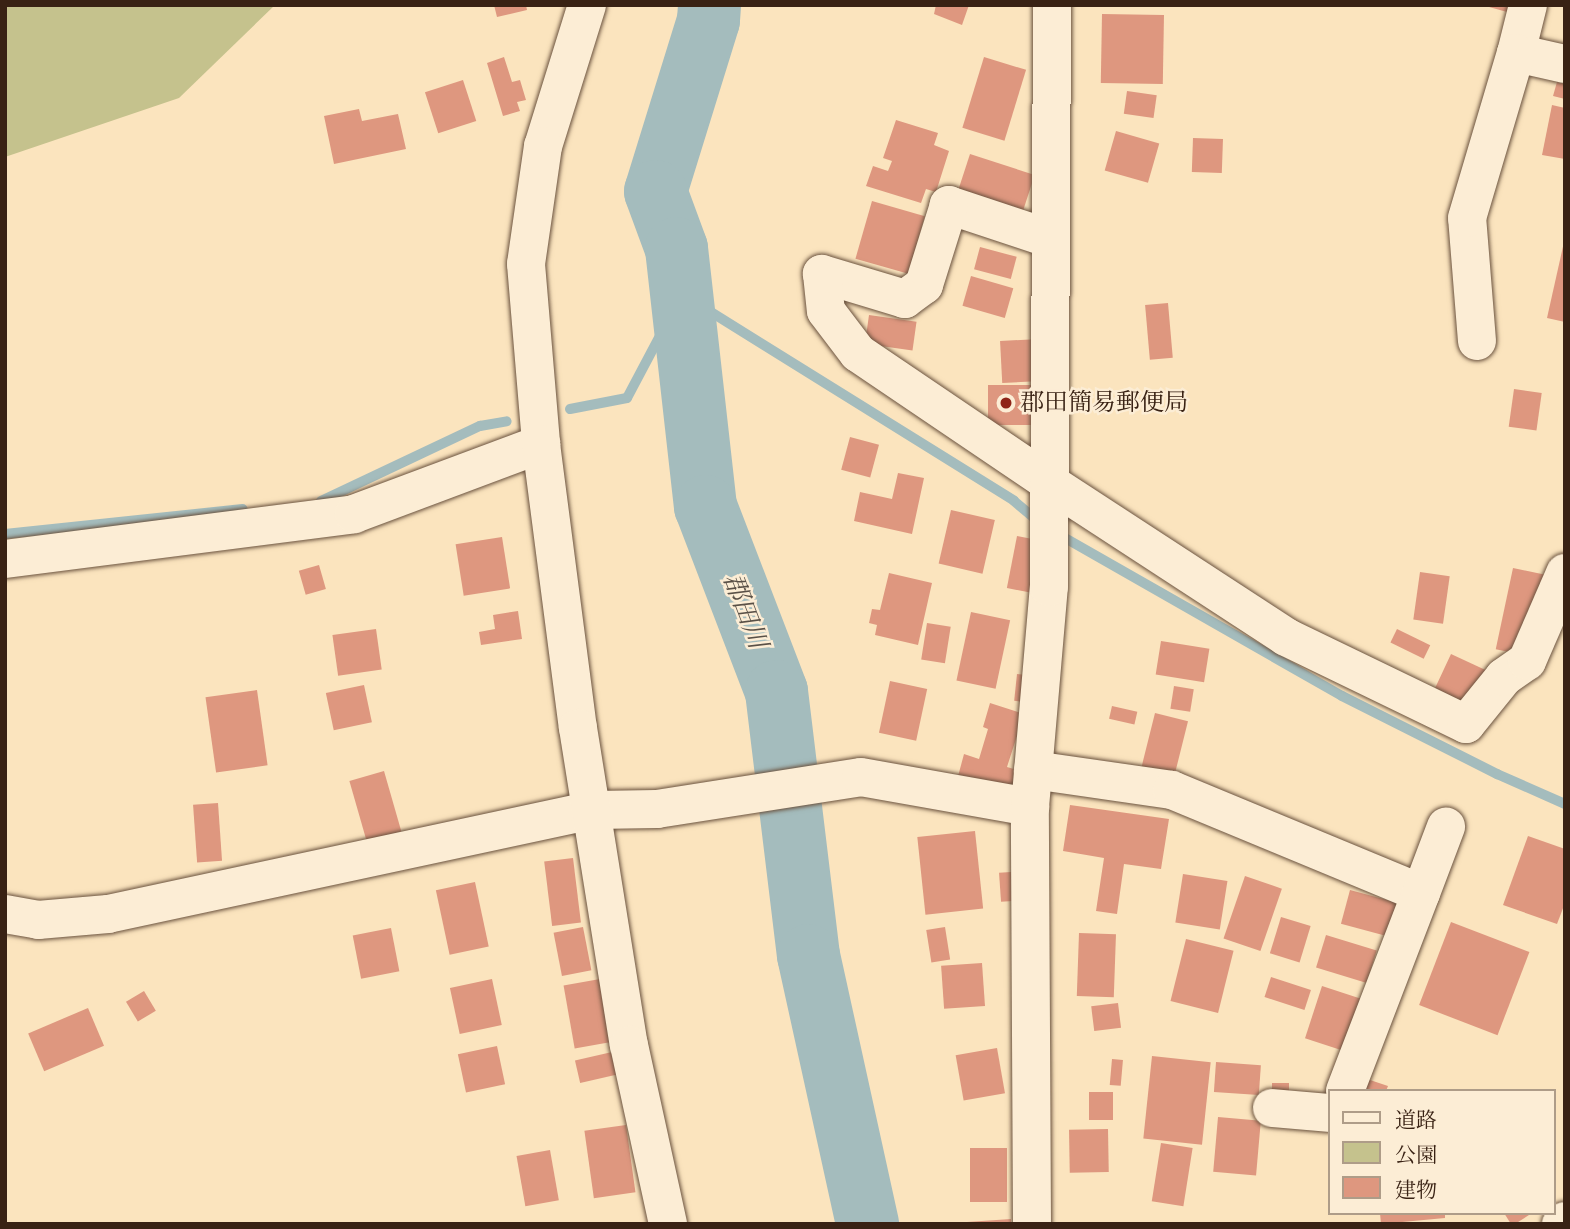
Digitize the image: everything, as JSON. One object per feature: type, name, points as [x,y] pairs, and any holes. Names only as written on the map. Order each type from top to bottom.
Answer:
[{"type":"street","points":[[587,5],[543,146],[526,264],[541,444],[578,728],[629,1045],[668,1224]]},
{"type":"street","points":[[1032,1224],[1031,788],[1049,554],[1052,5]]},
{"type":"street","points":[[1477,341],[1467,218],[1528,5]]},
{"type":"street","points":[[1516,52],[1565,64]]},
{"type":"street","points":[[1051,239],[949,205],[924,285],[905,299],[822,274],[826,311],[858,353],[1050,493],[1286,637],[1466,724],[1504,677],[1527,661],[1565,573]]},
{"type":"street","points":[[5,559],[354,514],[541,444]]},
{"type":"street","points":[[5,914],[38,920],[108,914],[593,810],[657,809],[861,777],[1031,788],[1172,790],[1421,893]]},
{"type":"street","points":[[1346,1089],[1446,827]]},
{"type":"street","points":[[1272,1108],[1328,1113]]},
{"type":"green space","points":[[5,5],[275,5],[179,98],[5,157]]},
{"type":"building","points":[[494,5],[526,5],[527,10],[497,17]]},
{"type":"building","points":[[936,5],[969,5],[962,25],[934,14]]},
{"type":"building","points":[[1482,5],[1509,5],[1507,12]]},
{"type":"building","points":[[1102,14],[1164,15],[1163,84],[1101,83]]},
{"type":"building","points":[[504,57],[512,82],[520,80],[526,100],[517,102],[520,111],[503,116],[487,63]]},
{"type":"building","points":[[984,57],[1026,70],[1004,141],[962,128]]},
{"type":"building","points":[[463,80],[476,121],[438,133],[425,92]]},
{"type":"building","points":[[1557,82],[1565,84],[1565,99],[1553,96]]},
{"type":"building","points":[[1127,91],[1157,95],[1154,118],[1124,114]]},
{"type":"building","points":[[1552,105],[1565,108],[1565,159],[1542,155]]},
{"type":"building","points":[[359,109],[362,121],[398,114],[406,149],[334,164],[324,116]]},
{"type":"building","points":[[896,120],[938,133],[934,145],[949,151],[936,192],[926,189],[921,203],[866,186],[873,166],[888,171],[892,161],[883,158]]},
{"type":"building","points":[[1116,131],[1159,143],[1148,183],[1105,170]]},
{"type":"building","points":[[1193,138],[1223,139],[1222,173],[1192,172]]},
{"type":"building","points":[[970,154],[1035,175],[1021,217],[956,196]]},
{"type":"building","points":[[872,201],[925,216],[908,274],[855,259]]},
{"type":"building","points":[[1565,242],[1565,322],[1547,318]]},
{"type":"building","points":[[980,247],[1017,257],[1011,279],[974,269]]},
{"type":"building","points":[[971,276],[1013,288],[1005,318],[962,306]]},
{"type":"building","points":[[1168,303],[1173,358],[1150,360],[1145,305]]},
{"type":"building","points":[[869,315],[917,322],[912,350],[865,344]]},
{"type":"building","points":[[1039,339],[1041,381],[1002,383],[1000,341]]},
{"type":"building","points":[[988,385],[1038,385],[1038,425],[988,425]]},
{"type":"building","points":[[1514,389],[1542,393],[1536,431],[1509,427]]},
{"type":"building","points":[[850,437],[879,445],[870,478],[841,470]]},
{"type":"building","points":[[898,473],[924,478],[912,534],[854,521],[860,492],[892,499]]},
{"type":"building","points":[[951,510],[995,520],[982,574],[939,564]]},
{"type":"building","points":[[1017,536],[1042,541],[1031,593],[1007,588]]},
{"type":"building","points":[[502,537],[510,588],[464,596],[456,544]]},
{"type":"building","points":[[319,565],[326,589],[306,595],[299,571]]},
{"type":"building","points":[[1513,568],[1545,575],[1528,656],[1496,649]]},
{"type":"building","points":[[1420,572],[1450,576],[1443,624],[1413,620]]},
{"type":"building","points":[[889,573],[932,583],[918,645],[875,635],[877,625],[869,623],[872,609],[880,610]]},
{"type":"building","points":[[518,611],[522,639],[481,645],[479,632],[495,629],[493,615]]},
{"type":"building","points":[[971,612],[1010,620],[996,689],[956,680]]},
{"type":"building","points":[[927,623],[951,627],[945,663],[921,660]]},
{"type":"building","points":[[376,629],[382,670],[338,676],[332,635]]},
{"type":"building","points":[[1397,629],[1430,645],[1424,659],[1390,642]]},
{"type":"building","points":[[1161,641],[1209,649],[1204,682],[1156,675]]},
{"type":"building","points":[[1451,654],[1488,671],[1469,712],[1432,695]]},
{"type":"building","points":[[1017,674],[1035,676],[1032,703],[1014,701]]},
{"type":"building","points":[[890,681],[927,689],[916,741],[879,733]]},
{"type":"building","points":[[364,685],[372,722],[334,730],[326,693]]},
{"type":"building","points":[[1174,686],[1194,689],[1190,712],[1170,709]]},
{"type":"building","points":[[257,690],[268,765],[216,772],[206,697]]},
{"type":"building","points":[[990,703],[1024,714],[1007,767],[1021,771],[1012,797],[957,780],[964,754],[979,759],[988,729],[983,727]]},
{"type":"building","points":[[1112,706],[1137,712],[1134,725],[1109,719]]},
{"type":"building","points":[[1155,713],[1188,721],[1172,785],[1139,777]]},
{"type":"building","points":[[384,771],[401,832],[367,841],[349,781]]},
{"type":"building","points":[[218,803],[222,861],[197,863],[193,805]]},
{"type":"building","points":[[1070,805],[1169,819],[1161,869],[1124,864],[1117,914],[1096,911],[1104,858],[1063,851]]},
{"type":"building","points":[[975,831],[983,909],[925,915],[917,837]]},
{"type":"building","points":[[1528,836],[1565,849],[1565,903],[1557,924],[1503,905]]},
{"type":"building","points":[[573,858],[581,923],[552,926],[544,862]]},
{"type":"building","points":[[1011,872],[1013,901],[1001,902],[999,873]]},
{"type":"building","points":[[1183,874],[1227,881],[1220,929],[1175,922]]},
{"type":"building","points":[[1245,876],[1282,889],[1260,951],[1224,938]]},
{"type":"building","points":[[475,882],[489,947],[450,955],[436,890]]},
{"type":"building","points":[[1350,890],[1399,903],[1390,937],[1341,924]]},
{"type":"building","points":[[1281,917],[1311,926],[1300,962],[1270,953]]},
{"type":"building","points":[[1451,922],[1529,952],[1498,1035],[1419,1005]]},
{"type":"building","points":[[583,927],[591,970],[562,976],[554,933]]},
{"type":"building","points":[[945,927],[950,960],[931,963],[926,930]]},
{"type":"building","points":[[391,928],[399,971],[361,979],[353,935]]},
{"type":"building","points":[[1079,933],[1116,934],[1114,997],[1077,996]]},
{"type":"building","points":[[1326,935],[1377,950],[1367,983],[1316,968]]},
{"type":"building","points":[[1186,939],[1234,951],[1218,1013],[1171,1001]]},
{"type":"building","points":[[982,963],[985,1006],[944,1009],[941,966]]},
{"type":"building","points":[[1271,977],[1311,990],[1304,1010],[1265,997]]},
{"type":"building","points":[[492,979],[502,1025],[460,1034],[450,988]]},
{"type":"building","points":[[600,979],[611,1042],[575,1048],[564,985]]},
{"type":"building","points":[[1322,986],[1369,1001],[1352,1053],[1305,1038]]},
{"type":"building","points":[[144,991],[156,1011],[138,1022],[126,1002]]},
{"type":"building","points":[[1118,1003],[1121,1028],[1094,1031],[1091,1006]]},
{"type":"building","points":[[88,1008],[104,1046],[44,1071],[28,1033]]},
{"type":"building","points":[[497,1046],[505,1084],[466,1092],[458,1054]]},
{"type":"building","points":[[997,1048],[1005,1093],[964,1101],[956,1055]]},
{"type":"building","points":[[612,1052],[617,1074],[580,1083],[575,1061]]},
{"type":"building","points":[[1152,1056],[1211,1062],[1202,1145],[1143,1139]]},
{"type":"building","points":[[1112,1059],[1123,1060],[1121,1086],[1110,1085]]},
{"type":"building","points":[[1216,1062],[1261,1065],[1259,1095],[1214,1092]]},
{"type":"building","points":[[1367,1079],[1388,1086],[1387,1089],[1364,1089]]},
{"type":"building","points":[[1272,1083],[1289,1083],[1289,1101],[1272,1101]]},
{"type":"building","points":[[1089,1092],[1113,1092],[1113,1120],[1089,1120]]},
{"type":"building","points":[[1218,1117],[1261,1121],[1256,1176],[1213,1172]]},
{"type":"building","points":[[626,1125],[635,1192],[594,1198],[584,1131]]},
{"type":"building","points":[[1108,1129],[1109,1172],[1070,1173],[1069,1130]]},
{"type":"building","points":[[1161,1143],[1193,1148],[1183,1206],[1152,1201]]},
{"type":"building","points":[[970,1148],[1007,1148],[1007,1202],[970,1202]]},
{"type":"building","points":[[550,1150],[559,1200],[525,1206],[517,1156]]},
{"type":"building","points":[[1380,1215],[1445,1215],[1445,1218],[1381,1224]]},
{"type":"building","points":[[1505,1215],[1529,1215],[1515,1224],[1511,1224]]},
{"type":"building","points":[[1011,1219],[1011,1224],[967,1224],[967,1222]]},
{"type":"waterway","name":"郡田川","points":[[709,5],[708,20],[655,191],[676,248],[705,506],[776,691],[808,955],[867,1224]]},
{"type":"waterway","points":[[570,409],[627,398],[682,294],[1014,501],[1041,524]]},
{"type":"waterway","points":[[321,501],[480,426],[507,421]]},
{"type":"waterway","points":[[5,534],[243,509]]},
{"type":"waterway","points":[[1058,534],[1342,696],[1497,774],[1565,804]]},
{"type":"place","name":"郡田簡易郵便局","points":[[1006,403]]}]
